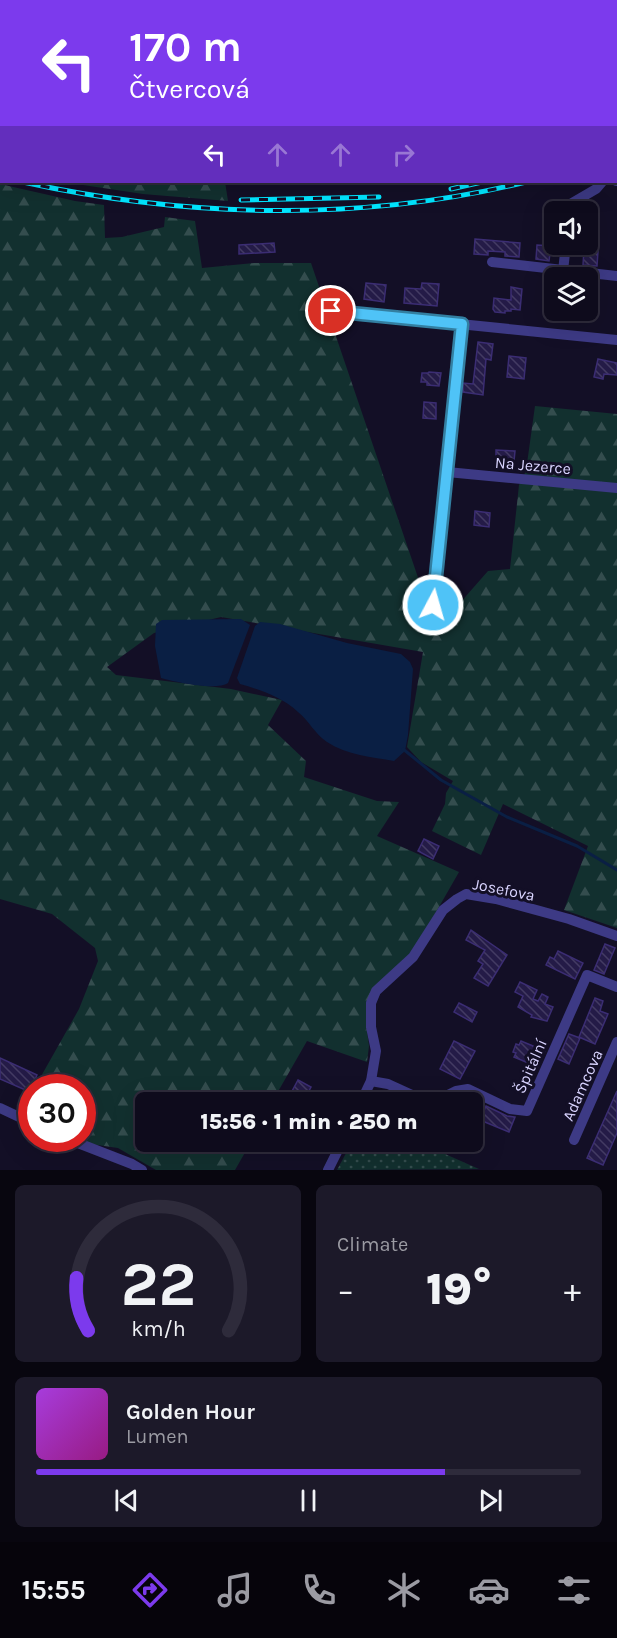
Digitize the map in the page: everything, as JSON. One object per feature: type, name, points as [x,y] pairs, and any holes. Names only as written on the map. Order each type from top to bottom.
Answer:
[{"type":"street","points":[[574,201],[596,189],[601,183]]},
{"type":"street","points":[[492,262],[544,269]]},
{"type":"street","points":[[598,274],[617,276]]},
{"type":"street","points":[[331,311],[617,340]]},
{"type":"street","points":[[433,605],[462,324]]},
{"type":"street","name":"Na Jezerce","points":[[447,472],[617,488]]},
{"type":"street","name":"Josefova","points":[[366,1092],[371,1081],[376,1051],[371,1027],[371,1003],[376,991],[413,957],[442,910],[466,894],[496,899],[569,919],[617,936]]},
{"type":"street","name":"Špitální","points":[[371,1081],[388,1084],[423,1100],[438,1100],[456,1091],[468,1089],[510,1109],[527,1111],[586,975],[617,987]]},
{"type":"street","name":"Adamcova","points":[[574,1140],[617,1042]]},
{"type":"street","points":[[0,1108],[18,1116]]},
{"type":"street","points":[[96,1150],[142,1170]]},
{"type":"street","points":[[328,1170],[337,1152]]},
{"type":"green space","points":[[70,183],[225,183],[228,201],[143,194]]},
{"type":"green space","points":[[0,184],[75,201],[104,205],[105,238],[122,237],[164,227],[165,217],[195,221],[202,268],[254,263],[311,263],[427,604],[441,604],[438,628],[488,571],[510,569],[519,485],[526,471],[535,406],[617,414],[617,928],[564,910],[588,846],[503,804],[481,855],[432,831],[445,804],[446,793],[453,781],[421,762],[407,747],[423,652],[221,617],[154,633],[107,667],[116,675],[231,689],[282,700],[268,725],[306,761],[304,777],[377,801],[399,802],[377,836],[459,872],[412,954],[390,972],[366,1024],[369,1046],[367,1062],[307,1041],[278,1092],[135,1092],[135,1152],[245,1152],[235,1170],[156,1170],[118,1148],[96,1145],[96,1074],[42,1074],[79,1009],[98,961],[95,948],[52,914],[0,899]]},
{"type":"green space","points":[[347,1152],[441,1152],[479,1169],[337,1170]]},
{"type":"water","points":[[241,619],[250,625],[228,683],[205,686],[161,678],[155,646],[156,624],[162,620]]},
{"type":"water","points":[[260,622],[280,624],[347,643],[401,654],[410,662],[413,669],[405,751],[394,761],[343,750],[323,739],[302,716],[285,702],[240,684],[237,678],[255,626]]},
{"type":"building","points":[[475,239],[520,243],[519,257],[505,256],[505,252],[488,251],[488,255],[474,254]]},
{"type":"building","points":[[274,243],[275,252],[239,254],[239,245]]},
{"type":"building","points":[[537,245],[544,246],[544,255],[550,255],[549,261],[536,259]]},
{"type":"building","points":[[584,255],[598,255],[597,266],[583,265]]},
{"type":"building","points":[[366,283],[386,285],[384,302],[364,299]]},
{"type":"building","points":[[422,283],[439,284],[437,306],[404,303],[405,288],[421,289]]},
{"type":"building","points":[[511,287],[522,289],[520,310],[495,312],[494,298],[511,300]]},
{"type":"building","points":[[478,342],[493,344],[491,360],[486,359],[483,395],[463,392],[463,383],[473,384]]},
{"type":"building","points":[[509,356],[526,358],[524,379],[507,377]]},
{"type":"building","points":[[598,359],[617,363],[617,375],[604,374],[603,379],[594,377]]},
{"type":"building","points":[[422,373],[441,373],[439,386],[421,382]]},
{"type":"building","points":[[424,402],[436,403],[436,419],[423,418]]},
{"type":"building","points":[[496,450],[515,451],[514,461],[496,460]]},
{"type":"building","points":[[475,511],[490,513],[489,527],[474,525]]},
{"type":"building","points":[[424,839],[439,846],[433,859],[418,851]]},
{"type":"building","points":[[471,930],[507,955],[488,986],[474,978],[483,964],[478,961],[485,950],[466,940]]},
{"type":"building","points":[[605,944],[615,948],[604,974],[594,970]]},
{"type":"building","points":[[558,951],[583,963],[575,979],[546,965],[550,957],[554,959]]},
{"type":"building","points":[[520,982],[537,990],[533,999],[538,1001],[542,994],[548,997],[545,1004],[553,1007],[547,1021],[531,1017],[532,1015],[518,1007],[523,996],[515,992]]},
{"type":"building","points":[[595,998],[603,1001],[600,1011],[608,1014],[595,1044],[579,1037]]},
{"type":"building","points":[[459,1003],[477,1012],[472,1022],[454,1012]]},
{"type":"building","points":[[569,1034],[580,1038],[569,1064],[558,1059]]},
{"type":"building","points":[[454,1041],[475,1051],[460,1079],[440,1069]]},
{"type":"building","points":[[521,1041],[545,1051],[538,1067],[514,1057],[516,1044],[519,1045]]},
{"type":"building","points":[[0,1058],[35,1074],[18,1074],[18,1087],[0,1079]]},
{"type":"building","points":[[298,1080],[311,1087],[308,1092],[292,1092]]},
{"type":"building","points":[[617,1091],[617,1133],[603,1165],[587,1158]]},
{"type":"building","points":[[486,1106],[507,1116],[515,1117],[509,1132],[483,1121]]},
{"type":"waterway","points":[[403,749],[441,780],[507,817],[577,846],[617,870]]},
{"type":"railway","points":[[28,183],[148,203],[275,210],[338,209],[401,204],[464,195],[521,183]]},
{"type":"railway","points":[[451,189],[478,183]]},
{"type":"railway","points":[[241,200],[379,197]]},
{"type":"route","points":[[331,311],[462,324],[433,605]]}]
